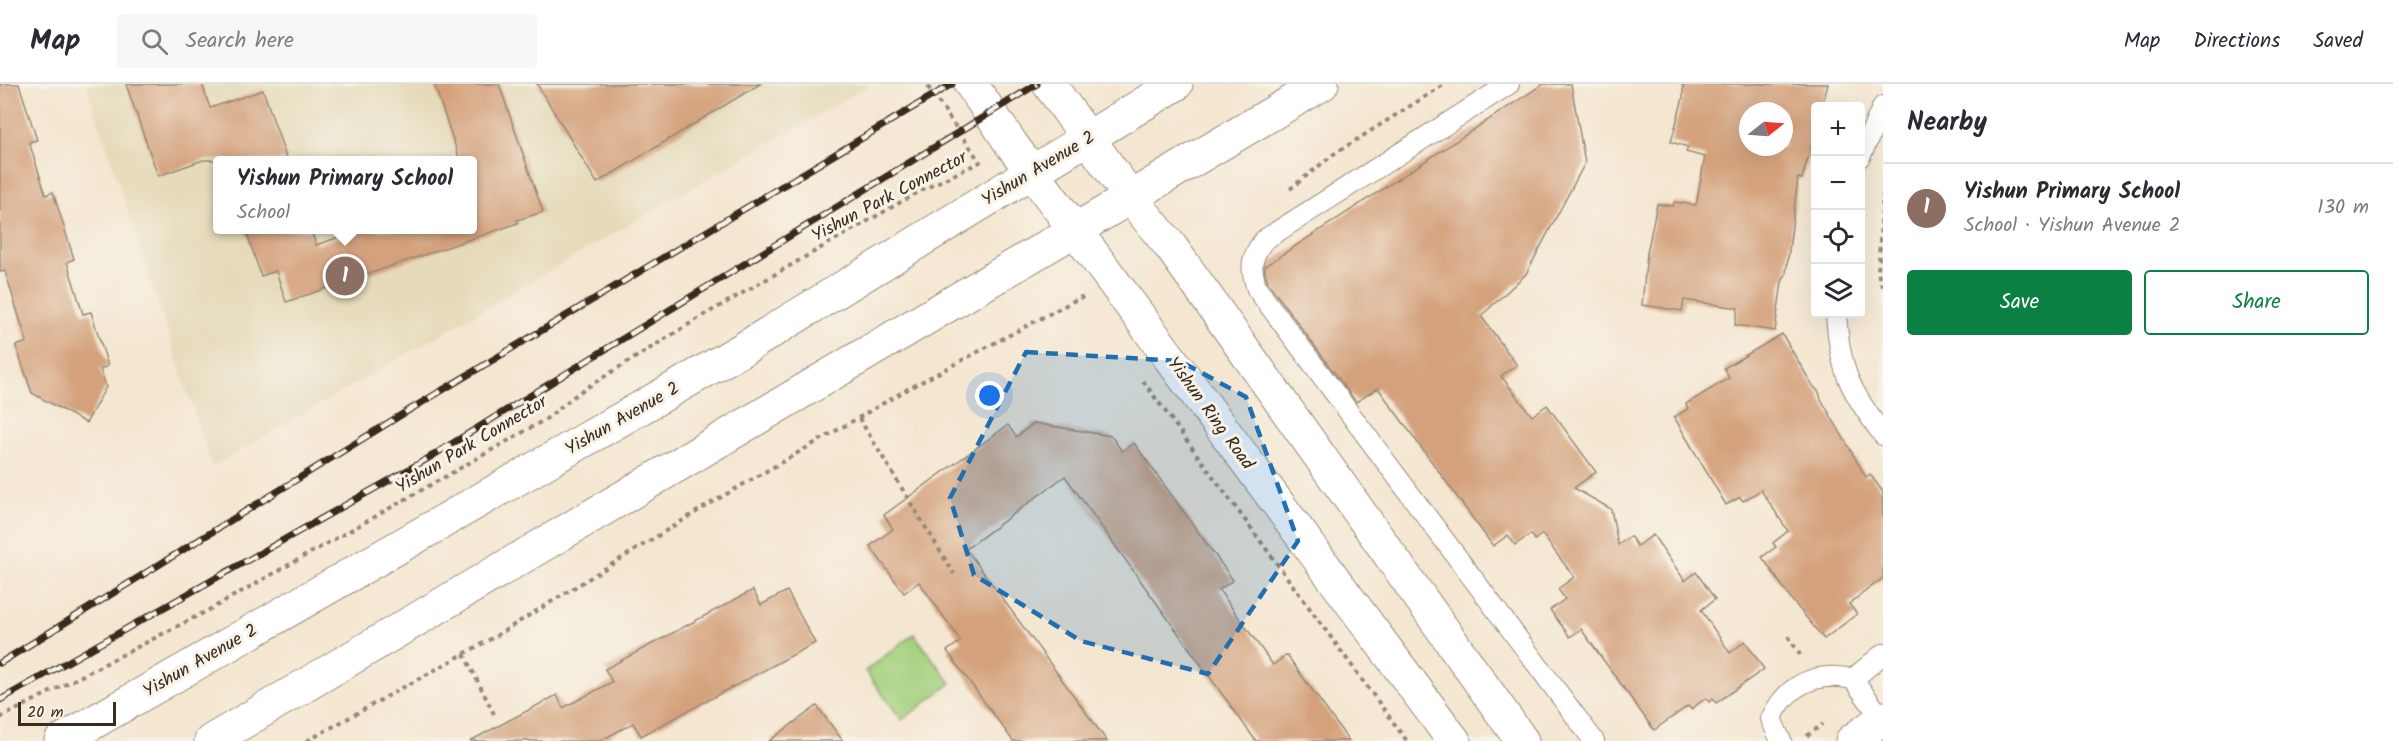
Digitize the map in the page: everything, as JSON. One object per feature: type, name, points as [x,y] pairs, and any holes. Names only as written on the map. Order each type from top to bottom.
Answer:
[{"type":"main road","name":"Yishun Ring Road","points":[[971,84],[1032,172],[1454,741]]},
{"type":"main road","points":[[1049,84],[1131,198],[1171,247],[1522,741]]},
{"type":"main road","name":"Yishun Avenue 2","points":[[61,741],[743,349],[1176,84]]},
{"type":"main road","points":[[211,741],[1322,84]]},
{"type":"main road","points":[[1852,741],[1882,719]]},
{"type":"lane","points":[[1509,84],[1264,240],[1252,255],[1251,271],[1257,289],[1594,741]]},
{"type":"lane","points":[[1860,156],[1883,106]]},
{"type":"lane","points":[[1836,318],[1839,352],[1853,394],[1883,435]]},
{"type":"lane","points":[[1853,679],[1883,654]]},
{"type":"lane","points":[[1772,738],[1771,719],[1777,708],[1796,686],[1814,677],[1828,675],[1853,679],[1882,719]]},
{"type":"path","name":"Yishun Park Connector","points":[[0,718],[207,611],[310,553],[546,419],[578,393],[821,247],[920,191],[980,162],[926,84]]},
{"type":"path","points":[[1288,191],[1334,153],[1445,84]]},
{"type":"path","points":[[1883,193],[1878,273],[1883,290]]},
{"type":"path","points":[[307,741],[464,654],[706,506],[858,418],[1081,297],[1088,307]]},
{"type":"path","points":[[1137,375],[1407,741]]},
{"type":"path","points":[[858,418],[954,574]]},
{"type":"path","points":[[464,654],[494,714]]},
{"type":"highlighted area","points":[[1026,352],[1180,361],[1246,397],[1298,541],[1208,674],[1081,641],[974,575],[950,498]]},
{"type":"shaded area","points":[[86,84],[871,84],[212,467]]},
{"type":"green space","points":[[914,634],[951,683],[902,720],[865,671]]},
{"type":"building","points":[[0,84],[19,84],[37,140],[29,142],[46,195],[53,192],[74,259],[67,262],[83,314],[91,312],[108,366],[100,369],[106,387],[86,423],[32,393],[16,346],[27,342],[5,271],[0,272]]},
{"type":"building","points":[[126,84],[202,84],[210,108],[263,90],[286,156],[213,156],[213,160],[203,160],[158,176]]},
{"type":"building","points":[[434,84],[499,84],[543,212],[517,220],[518,223],[286,302],[276,271],[261,276],[247,234],[312,234],[316,245],[348,234],[477,234],[477,156],[459,156]]},
{"type":"building","points":[[537,84],[760,84],[597,183]]},
{"type":"building","points":[[1543,84],[1571,84],[1585,163],[1526,274],[1481,316],[1517,365],[1501,376],[1532,416],[1547,405],[1596,472],[1574,488],[1611,509],[1618,545],[1630,536],[1637,546],[1653,535],[1685,581],[1696,572],[1715,599],[1701,610],[1730,653],[1745,641],[1764,669],[1716,703],[1713,699],[1709,702],[1706,698],[1691,709],[1688,706],[1654,730],[1581,629],[1570,637],[1550,610],[1565,599],[1558,589],[1574,577],[1542,534],[1535,540],[1531,534],[1515,545],[1508,535],[1493,546],[1378,388],[1356,402],[1268,283],[1265,273],[1265,266]]},
{"type":"building","points":[[1683,84],[1828,84],[1823,102],[1811,102],[1811,148],[1802,179],[1798,178],[1786,274],[1782,282],[1775,331],[1735,325],[1738,308],[1684,300],[1682,311],[1642,305],[1647,253],[1657,204],[1673,206],[1674,202],[1696,205],[1705,157],[1686,152],[1688,147],[1671,142],[1683,98]]},
{"type":"building","points":[[1782,334],[1813,386],[1819,392],[1866,477],[1870,474],[1883,492],[1883,578],[1849,604],[1857,614],[1824,639],[1792,600],[1762,557],[1776,547],[1773,543],[1788,531],[1761,490],[1743,501],[1740,497],[1726,505],[1674,417],[1688,409],[1686,404],[1729,378],[1724,368]]},
{"type":"building","points":[[1034,423],[1111,436],[1122,451],[1134,443],[1233,580],[1219,590],[1273,665],[1287,655],[1349,741],[1256,741],[1065,476],[966,549],[1107,741],[1013,741],[947,651],[961,641],[919,582],[904,593],[870,546],[893,529],[884,515],[1008,425],[1016,437]]},
{"type":"building","points":[[753,590],[761,605],[787,591],[815,643],[641,736],[633,723],[600,741],[470,741],[557,695],[563,708],[612,682],[605,669]]},
{"type":"building","points":[[817,706],[843,741],[769,741]]},
{"type":"railway","points":[[0,663],[401,415],[952,84]]},
{"type":"railway","points":[[0,700],[427,459],[1037,84]]},
{"type":"place","name":"Yishun Primary School","points":[[345,276]]}]
